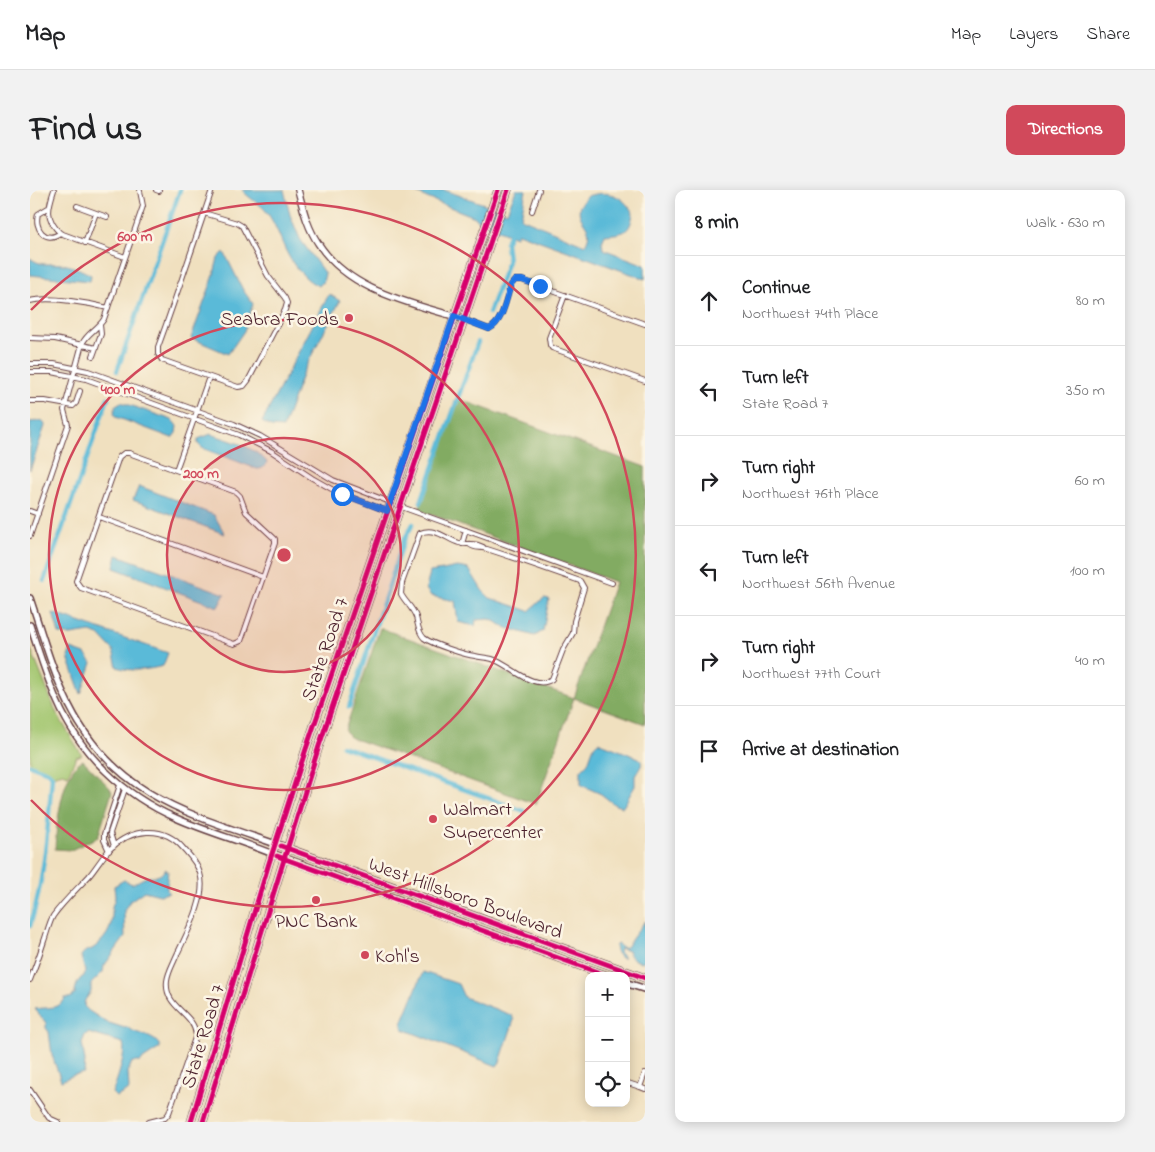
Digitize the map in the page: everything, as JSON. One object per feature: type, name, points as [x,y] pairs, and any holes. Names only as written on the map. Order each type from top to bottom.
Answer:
[{"type":"main road","points":[[298,190],[311,231],[326,255],[339,268],[367,286],[464,320]]},
{"type":"main road","name":"State Road 7","points":[[191,1122],[272,854],[337,656],[498,190]]},
{"type":"main road","name":"State Road 7","points":[[202,1122],[340,683],[508,190]]},
{"type":"main road","points":[[398,479],[397,497],[399,506]]},
{"type":"main road","points":[[390,502],[394,511],[392,530]]},
{"type":"main road","points":[[337,656],[341,666],[340,683]]},
{"type":"main road","name":"West Hillsboro Boulevard","points":[[276,844],[645,978]]},
{"type":"main road","name":"West Hillsboro Boulevard","points":[[272,854],[596,972]]},
{"type":"main road","points":[[422,908],[435,907],[442,904]]},
{"type":"main road","points":[[434,913],[439,909],[457,910]]},
{"type":"main road","points":[[570,962],[595,968],[608,964]]},
{"type":"main road","points":[[610,972],[626,971]]},
{"type":"main road","points":[[630,983],[645,989]]},
{"type":"main road","points":[[230,996],[235,1016]]},
{"type":"main road","points":[[221,1025],[225,1029],[228,1042]]},
{"type":"street","points":[[54,190],[48,208],[50,219],[60,233],[125,258]]},
{"type":"street","points":[[30,536],[68,425],[64,410],[82,344],[85,337],[100,326],[104,319],[143,206],[140,190]]},
{"type":"street","points":[[204,213],[242,226],[268,276],[287,303],[273,334],[248,382],[244,386],[238,387],[162,360],[158,354],[158,347],[185,273],[204,213],[212,190]]},
{"type":"street","points":[[532,211],[539,190]]},
{"type":"street","points":[[77,206],[106,217]]},
{"type":"street","points":[[48,208],[38,214],[37,222],[39,228],[48,237],[52,238],[60,233]]},
{"type":"street","points":[[85,244],[96,213]]},
{"type":"street","points":[[464,320],[489,329],[494,326],[498,321],[511,285],[515,280],[522,280],[645,324]]},
{"type":"street","points":[[565,295],[549,338],[552,348],[645,381]]},
{"type":"street","points":[[30,301],[44,299],[93,304],[108,308]]},
{"type":"street","points":[[93,356],[101,334],[100,326]]},
{"type":"street","points":[[30,338],[55,339],[96,348]]},
{"type":"street","points":[[30,364],[54,364],[76,368],[197,411],[260,436],[333,480],[390,502]]},
{"type":"street","points":[[30,372],[52,372],[74,376],[239,435],[271,451],[330,488],[387,511]]},
{"type":"street","points":[[176,470],[209,377]]},
{"type":"street","points":[[30,401],[45,400],[73,406],[80,391]]},
{"type":"street","points":[[124,453],[129,453],[176,470],[236,492],[240,496],[246,512],[275,539],[241,641],[234,644],[80,588],[76,581],[120,457],[124,453]]},
{"type":"street","points":[[399,506],[612,583]]},
{"type":"street","points":[[30,511],[38,514]]},
{"type":"street","points":[[99,517],[263,577]]},
{"type":"street","points":[[466,530],[466,544]]},
{"type":"street","points":[[424,531],[432,531],[466,544],[473,543],[580,581],[583,584],[584,588],[572,633],[549,682],[542,684],[517,673],[498,661],[464,654],[429,640],[422,635],[412,609],[401,594],[402,583],[418,536],[424,531]]},
{"type":"street","points":[[466,544],[472,532]]},
{"type":"street","name":"West Hillsboro Boulevard","points":[[30,598],[69,705],[93,743],[112,765],[148,793],[176,809],[276,844]]},
{"type":"street","name":"West Hillsboro Boulevard","points":[[30,625],[50,684],[66,720],[94,759],[120,785],[152,806],[176,818],[272,854]]},
{"type":"street","points":[[109,850],[104,840],[108,820],[120,785],[130,780]]},
{"type":"street","points":[[114,846],[110,832],[130,780]]},
{"type":"street","points":[[108,820],[113,822]]},
{"type":"street","points":[[30,980],[52,918],[98,866],[109,850],[137,833],[154,831],[173,838],[181,845],[196,864],[201,875],[200,900],[168,980],[169,997],[192,1023],[196,1035],[169,1113],[164,1118],[149,1122]]},
{"type":"street","points":[[640,1087],[645,1073]]},
{"type":"street","points":[[630,1084],[645,1089]]},
{"type":"street","points":[[30,1090],[47,1115],[55,1122]]},
{"type":"green space","points":[[456,398],[645,467],[645,724],[574,698],[615,582],[419,510]]},
{"type":"green space","points":[[380,628],[574,698],[536,804],[349,737],[345,730]]},
{"type":"green space","points":[[30,647],[57,714],[82,755],[76,757],[68,775],[63,773],[52,776],[48,772],[30,765]]},
{"type":"green space","points":[[83,760],[112,792],[98,837],[71,850],[55,849],[59,814],[65,787],[76,766]]},
{"type":"water","points":[[242,190],[284,190],[290,215],[300,239],[325,274],[323,282],[319,286],[296,268],[268,214]]},
{"type":"water","points":[[411,190],[444,190],[507,212],[516,190],[526,190],[521,218],[585,245],[589,233],[580,216],[580,206],[587,196],[601,193],[613,195],[624,201],[629,207],[633,213],[632,220],[625,231],[605,235],[602,242],[603,249],[645,265],[645,279],[518,233],[516,237],[479,222],[475,217]]},
{"type":"water","points":[[224,252],[243,290],[253,304],[244,331],[228,354],[191,338],[213,278],[218,258]]},
{"type":"water","points":[[30,258],[41,264],[69,265],[91,275],[90,281],[30,275]]},
{"type":"water","points":[[329,294],[340,301],[303,372],[283,428],[271,427],[262,422]]},
{"type":"water","points":[[121,402],[172,420],[177,426],[176,433],[172,438],[116,417],[114,413],[116,405]]},
{"type":"water","points":[[30,422],[44,422],[45,426],[30,470]]},
{"type":"water","points":[[211,434],[255,452],[267,462],[262,468],[257,469],[202,448],[198,444],[198,439]]},
{"type":"water","points":[[139,486],[214,515],[225,534],[133,500]]},
{"type":"water","points":[[117,555],[225,594],[218,607],[114,568]]},
{"type":"water","points":[[457,567],[469,569],[482,590],[490,598],[529,611],[544,598],[549,599],[543,631],[535,636],[507,628],[490,619],[476,620],[475,626],[458,622],[455,601],[431,596],[426,589],[430,572]]},
{"type":"water","points":[[53,613],[168,653],[163,666],[140,670],[128,670],[117,667],[113,650],[99,635],[90,632],[71,635],[59,634]]},
{"type":"water","points":[[71,649],[85,654],[92,663],[81,694],[68,657]]},
{"type":"water","points":[[598,742],[639,758],[642,761],[635,776],[635,786],[623,807],[615,805],[601,794],[581,785],[581,770],[588,763],[594,746]]},
{"type":"water","points":[[165,869],[168,871],[167,891],[169,893],[160,895],[144,891],[130,901],[124,910],[125,937],[104,966],[103,972],[91,984],[91,992],[85,1000],[84,1006],[106,1022],[127,1027],[151,1038],[159,1044],[160,1048],[141,1062],[132,1062],[128,1072],[129,1090],[116,1097],[112,1093],[124,1053],[123,1043],[88,1033],[85,1035],[82,1043],[85,1061],[84,1073],[61,1081],[52,1055],[46,1023],[35,1009],[56,1006],[63,1002],[65,998],[70,998],[75,994],[77,984],[85,972],[81,956],[94,948],[107,934],[109,929],[115,898],[114,886],[124,880],[132,884],[144,878],[161,874]]},
{"type":"water","points":[[645,921],[645,960],[642,962],[635,960],[628,951],[620,948],[619,952],[624,958],[621,958],[616,952],[615,946],[617,944],[623,948],[626,947]]},
{"type":"water","points":[[423,972],[458,984],[464,997],[511,1015],[514,1020],[497,1066],[403,1029],[402,1023]]},
{"type":"waterway","points":[[117,371],[180,190]]},
{"type":"waterway","points":[[489,313],[508,261],[506,243],[511,229]]},
{"type":"waterway","points":[[421,502],[478,342]]},
{"type":"waterway","points":[[44,581],[108,398]]},
{"type":"waterway","points":[[349,707],[404,540],[413,524]]},
{"type":"waterway","points":[[342,746],[524,811]]},
{"type":"waterway","points":[[30,765],[48,772],[52,776],[42,870],[30,926]]},
{"type":"cycle path","points":[[191,1122],[269,863],[306,749],[498,190]]},
{"type":"cycle path","points":[[203,1122],[319,746],[508,190]]},
{"type":"cycle path","points":[[281,846],[645,978]]},
{"type":"cycle path","points":[[277,856],[597,972]]},
{"type":"place","name":"Seabra Foods","points":[[349,318]]},
{"type":"place","name":"Walmart Supercenter","points":[[433,819]]},
{"type":"place","name":"PNC Bank","points":[[316,900]]},
{"type":"place","name":"Kohl's","points":[[365,955]]},
{"type":"route","points":[[342,494],[387,511],[454,316],[489,329],[498,321],[511,285],[515,280],[522,280],[540,286]]}]
